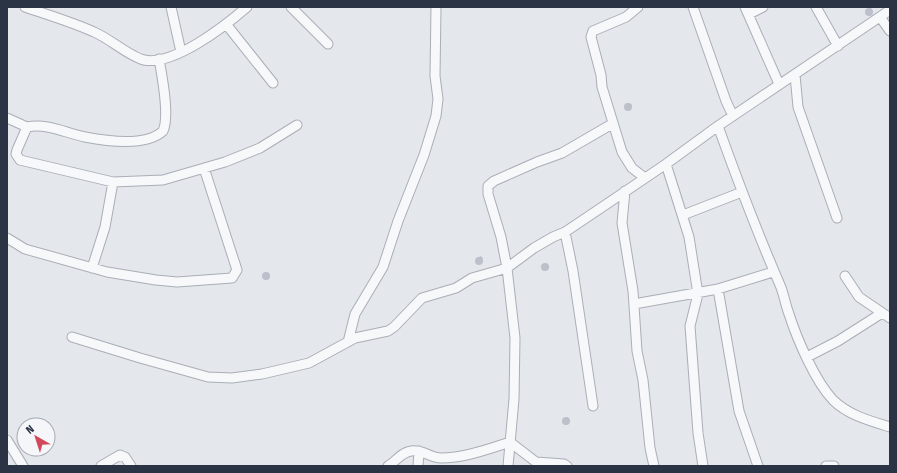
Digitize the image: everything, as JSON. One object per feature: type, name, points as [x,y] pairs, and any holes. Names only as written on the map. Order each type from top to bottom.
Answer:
[{"type":"street","points":[[25,7],[93,31],[138,58],[150,61],[181,52],[203,40],[247,7]]},
{"type":"street","points":[[170,7],[181,52]]},
{"type":"street","points":[[291,7],[328,44]]},
{"type":"street","points":[[348,342],[355,314],[383,267],[398,221],[424,155],[436,116],[438,99],[435,76],[436,7]]},
{"type":"street","points":[[638,7],[626,17],[593,32],[591,35],[601,75],[602,87],[612,124],[627,162],[639,175],[645,178]]},
{"type":"street","points":[[693,7],[726,101],[733,116]]},
{"type":"street","points":[[763,7],[747,10],[779,84]]},
{"type":"street","points":[[816,7],[838,46]]},
{"type":"street","points":[[72,337],[183,371],[208,377],[232,378],[269,373],[302,365],[364,334],[388,330],[394,327],[422,298],[456,288],[472,278],[507,268],[534,248],[553,236],[565,232],[666,164],[779,84],[838,46],[883,12],[890,31]]},
{"type":"street","points":[[226,24],[273,83]]},
{"type":"street","points":[[7,118],[27,127],[40,125],[84,137],[117,141],[134,141],[155,137],[163,131],[165,122],[164,95],[159,59]]},
{"type":"street","points":[[794,75],[798,107],[837,218]]},
{"type":"street","points":[[508,466],[515,392],[515,338],[507,268],[501,237],[488,194],[488,186],[494,181],[525,167],[562,153],[612,124]]},
{"type":"street","points":[[27,127],[16,154],[20,160],[113,182],[163,180],[226,162],[260,148],[297,125]]},
{"type":"street","points":[[718,126],[773,272],[780,285],[795,331],[822,386],[833,400],[845,410],[890,427]]},
{"type":"street","points":[[666,164],[683,215],[698,294],[690,326],[698,433],[703,466]]},
{"type":"street","points":[[7,238],[25,249],[92,268],[156,280],[206,281],[232,278],[237,270],[204,168]]},
{"type":"street","points":[[92,268],[104,227],[113,182]]},
{"type":"street","points":[[625,191],[622,223],[634,304],[637,350],[643,380],[650,448],[654,466]]},
{"type":"street","points":[[683,215],[742,192]]},
{"type":"street","points":[[565,232],[574,271],[593,406]]},
{"type":"street","points":[[634,304],[718,290],[773,272]]},
{"type":"street","points":[[808,357],[886,315],[859,298],[844,276]]},
{"type":"street","points":[[718,290],[739,411],[758,466]]},
{"type":"street","points":[[7,440],[23,466]]},
{"type":"street","points":[[388,466],[405,453],[419,450],[439,458],[452,457],[487,450],[510,442]]},
{"type":"street","points":[[510,442],[536,462],[564,464],[567,466]]},
{"type":"street","points":[[418,466],[419,450]]},
{"type":"street","points":[[101,466],[120,455],[125,457],[131,466]]},
{"type":"street","points":[[826,466],[834,466]]},
{"type":"building","points":[[867,8],[871,8],[873,12],[871,16],[867,16],[865,14],[865,10]]},
{"type":"building","points":[[626,103],[630,103],[632,107],[630,111],[626,111],[624,109],[624,105]]},
{"type":"building","points":[[477,257],[481,257],[483,261],[481,265],[477,265],[475,263],[475,259]]},
{"type":"building","points":[[543,263],[547,263],[549,267],[547,271],[543,271],[541,269],[541,265]]},
{"type":"building","points":[[264,272],[268,272],[270,276],[268,280],[264,280],[262,278],[262,274]]},
{"type":"building","points":[[564,417],[568,417],[570,421],[568,425],[564,425],[562,423],[562,419]]}]
